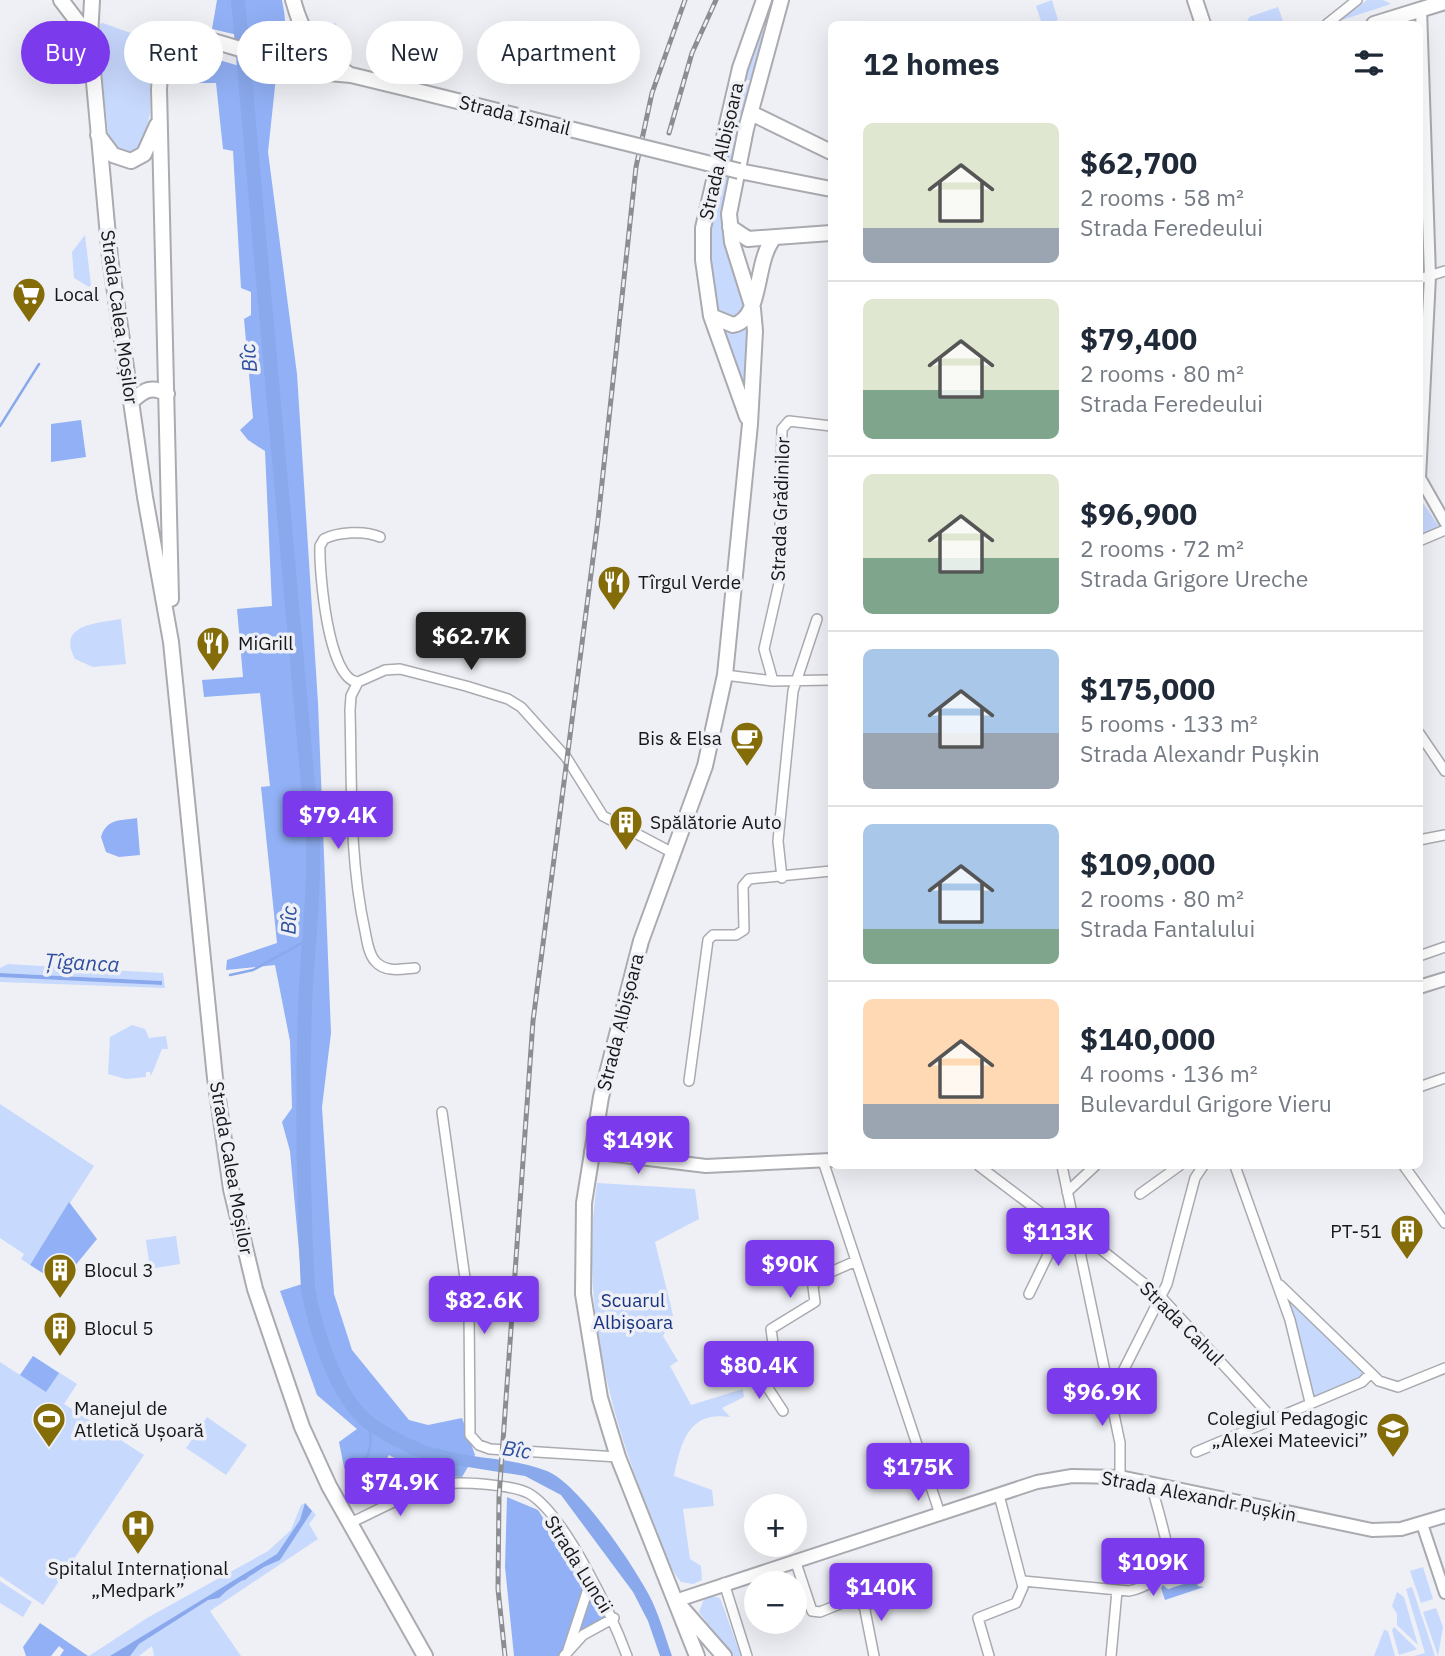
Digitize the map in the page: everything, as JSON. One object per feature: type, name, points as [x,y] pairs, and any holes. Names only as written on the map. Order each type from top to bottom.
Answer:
[{"type":"main road","points":[[61,0],[77,21]]},
{"type":"main road","name":"Strada Calea Moșilor","points":[[91,21],[92,0]]},
{"type":"main road","points":[[293,0],[299,21]]},
{"type":"main road","name":"Strada Albișoara","points":[[750,424],[711,316],[703,260],[705,214],[753,28],[764,0]]},
{"type":"main road","name":"Strada Albișoara","points":[[697,1656],[618,1457],[600,1398],[583,1294],[584,1203],[590,1152],[601,1097],[641,941],[705,766],[725,675],[750,424],[755,331],[753,309],[730,227],[731,197],[781,0]]},
{"type":"main road","points":[[1195,0],[1202,21]]},
{"type":"main road","points":[[1383,21],[1445,2]]},
{"type":"main road","points":[[753,28],[764,24],[772,32]]},
{"type":"main road","name":"Strada Ismail","points":[[352,75],[781,181],[828,189]]},
{"type":"main road","name":"Strada Calea Moșilor","points":[[94,84],[110,258],[171,642],[215,1078],[231,1189],[256,1289],[302,1427],[350,1522],[425,1656]]},
{"type":"main road","name":"Strada Calea Moșilor","points":[[159,84],[171,642]]},
{"type":"main road","points":[[751,113],[828,151]]},
{"type":"main road","points":[[98,133],[113,155],[122,160],[138,159],[150,146],[160,114]]},
{"type":"main road","points":[[730,227],[748,239],[828,233]]},
{"type":"main road","points":[[711,316],[733,325],[745,320],[753,309],[762,259],[774,238]]},
{"type":"main road","points":[[132,401],[147,389],[159,389],[167,394]]},
{"type":"main road","points":[[1423,986],[1445,979]]},
{"type":"main road","points":[[590,1152],[689,1165],[750,1166],[827,1161]]},
{"type":"main road","name":"Strada Alexandr Pușkin","points":[[675,1601],[1037,1482],[1072,1476],[1120,1477],[1372,1530],[1396,1530],[1445,1516]]},
{"type":"main road","points":[[675,1601],[724,1656]]},
{"type":"street","points":[[1331,21],[1357,0]]},
{"type":"street","points":[[1421,9],[1421,21]]},
{"type":"street","points":[[1423,144],[1423,345]]},
{"type":"street","points":[[1425,278],[1445,271]]},
{"type":"street","name":"Strada Grădinilor","points":[[773,681],[764,649],[778,594],[782,429],[789,421],[828,426]]},
{"type":"street","points":[[1423,486],[1445,522]]},
{"type":"street","points":[[1423,539],[1445,530]]},
{"type":"street","points":[[380,537],[368,533],[334,535],[324,539],[320,546],[329,630],[337,661],[348,680],[358,682],[385,670],[400,669],[508,699],[533,719],[566,757],[603,816],[673,853]]},
{"type":"street","points":[[782,878],[778,841],[797,681],[817,619]]},
{"type":"street","points":[[725,675],[773,681],[828,680]]},
{"type":"street","points":[[358,682],[351,696],[350,710],[353,859],[359,905],[370,954],[376,962],[390,970],[415,968]]},
{"type":"street","points":[[1423,739],[1445,771]]},
{"type":"street","points":[[1423,839],[1445,835]]},
{"type":"street","points":[[689,1081],[708,940],[713,935],[736,935],[744,930],[743,886],[749,879],[782,878],[828,871]]},
{"type":"street","points":[[1423,955],[1445,947]]},
{"type":"street","points":[[1423,1086],[1445,1078]]},
{"type":"street","points":[[442,1112],[468,1307],[470,1435],[479,1445],[490,1449],[618,1457]]},
{"type":"street","points":[[829,1169],[856,1261],[940,1514]]},
{"type":"street","name":"Strada Cahul","points":[[983,1169],[1061,1228],[1077,1233],[1161,1297],[1272,1418]]},
{"type":"street","points":[[1063,1169],[1111,1395],[1122,1456],[1120,1477]]},
{"type":"street","points":[[1067,1192],[1091,1169]]},
{"type":"street","points":[[1140,1194],[1175,1169]]},
{"type":"street","points":[[1111,1395],[1161,1297],[1199,1169]]},
{"type":"street","points":[[1236,1169],[1279,1284],[1310,1402]]},
{"type":"street","points":[[1406,1169],[1445,1223]]},
{"type":"street","points":[[1029,1294],[1061,1228]]},
{"type":"street","points":[[783,1411],[760,1376],[774,1351],[771,1329],[816,1302],[813,1287],[817,1278],[856,1261]]},
{"type":"street","points":[[1279,1284],[1379,1381],[1398,1387],[1445,1368]]},
{"type":"street","points":[[1196,1452],[1362,1382],[1371,1373]]},
{"type":"street","name":"Strada Luncii","points":[[350,1522],[440,1485],[452,1483],[527,1492],[543,1506],[587,1570],[614,1619],[627,1656]]},
{"type":"street","points":[[1023,1581],[1117,1591],[1145,1586],[1168,1565],[1151,1484]]},
{"type":"street","points":[[989,1656],[978,1618],[1019,1600],[1023,1581],[999,1495]]},
{"type":"street","points":[[1422,1524],[1445,1593]]},
{"type":"street","points":[[795,1560],[812,1611],[820,1612],[862,1595],[874,1656]]},
{"type":"street","points":[[566,1653],[589,1586],[587,1570]]},
{"type":"street","points":[[724,1583],[747,1656]]},
{"type":"street","points":[[863,1606],[916,1590]]},
{"type":"street","points":[[1111,1656],[1117,1591]]},
{"type":"street","name":"Strada Luncii","points":[[566,1653],[583,1635],[614,1619]]},
{"type":"green space","points":[[1052,0],[1058,20],[1041,21],[1036,6]]},
{"type":"green space","points":[[1367,0],[1383,0],[1391,4],[1339,21]]},
{"type":"green space","points":[[1278,7],[1283,21],[1247,21],[1249,17]]},
{"type":"green space","points":[[110,26],[124,31],[124,84],[150,84],[150,114],[140,152],[121,155],[109,142],[103,84],[110,84]]},
{"type":"green space","points":[[760,29],[765,31],[753,81],[744,79]]},
{"type":"green space","points":[[747,84],[751,86],[725,243],[743,305],[742,311],[731,318],[720,316],[711,293],[709,235],[728,139],[742,87]]},
{"type":"green space","points":[[85,235],[91,285],[89,287],[74,278],[72,252]]},
{"type":"green space","points":[[749,328],[746,387],[721,331],[733,333]]},
{"type":"green space","points":[[1423,503],[1441,529],[1423,536]]},
{"type":"green space","points":[[121,619],[126,664],[93,667],[75,659],[71,639],[75,632],[91,624]]},
{"type":"green space","points":[[8,964],[163,973],[165,988],[0,982],[0,977],[22,977],[161,985],[161,981],[0,973],[0,968]]},
{"type":"green space","points":[[132,1025],[145,1029],[149,1038],[166,1036],[168,1049],[162,1049],[151,1076],[150,1072],[146,1072],[146,1077],[126,1079],[108,1074],[110,1037]]},
{"type":"green space","points":[[0,1104],[94,1166],[30,1265],[21,1259],[24,1254],[0,1238]]},
{"type":"green space","name":"Scuarul Albișoara","points":[[597,1183],[695,1189],[699,1219],[655,1242],[673,1315],[663,1336],[678,1361],[670,1366],[691,1405],[743,1389],[744,1397],[722,1408],[730,1417],[716,1416],[696,1424],[689,1431],[680,1451],[674,1476],[712,1490],[714,1506],[683,1509],[690,1559],[701,1566],[702,1580],[693,1584],[681,1582],[667,1559],[621,1434],[610,1393],[601,1352],[592,1268]]},
{"type":"green space","points":[[176,1236],[180,1264],[150,1269],[146,1240]]},
{"type":"green space","points":[[1290,1302],[1298,1305],[1369,1374],[1312,1399],[1289,1310]]},
{"type":"green space","points":[[33,1356],[77,1384],[64,1404],[144,1455],[43,1605],[0,1576],[0,1362],[20,1375]]},
{"type":"green space","points":[[207,1417],[247,1445],[226,1475],[186,1448]]},
{"type":"green space","points":[[305,1503],[316,1515],[309,1524],[318,1539],[210,1611],[241,1656],[154,1656],[152,1646],[139,1656],[89,1656],[147,1618],[268,1551],[291,1530],[301,1505]]},
{"type":"green space","points":[[1423,1567],[1433,1599],[1421,1603],[1410,1571]]},
{"type":"green space","points":[[0,1581],[32,1602],[23,1617],[0,1603]]},
{"type":"green space","points":[[1412,1587],[1435,1656],[1414,1656],[1425,1653],[1406,1589]]},
{"type":"green space","points":[[1397,1592],[1404,1597],[1418,1645],[1397,1625],[1397,1614],[1392,1606]]},
{"type":"green space","points":[[712,1596],[720,1598],[741,1656],[732,1656],[699,1612],[704,1599]]},
{"type":"green space","points":[[1436,1608],[1443,1627],[1438,1656],[1423,1612]]},
{"type":"green space","points":[[1394,1627],[1417,1649],[1399,1655],[1392,1630]]},
{"type":"green space","points":[[1384,1630],[1388,1631],[1395,1656],[1374,1656]]},
{"type":"shaded area","points":[[217,0],[282,0],[285,21],[237,21],[237,35],[223,32],[223,21],[213,21]]},
{"type":"shaded area","points":[[223,61],[237,65],[237,84],[275,84],[268,152],[297,374],[318,703],[331,1033],[322,1107],[334,1294],[352,1350],[409,1420],[428,1425],[462,1418],[475,1455],[462,1477],[425,1475],[389,1455],[372,1483],[354,1492],[344,1467],[339,1442],[357,1429],[317,1395],[280,1291],[302,1284],[290,1151],[282,1122],[292,1108],[290,1041],[275,965],[226,970],[227,960],[277,943],[261,787],[270,786],[260,693],[204,697],[202,680],[243,677],[237,609],[272,606],[265,451],[248,440],[240,430],[253,418],[244,319],[251,315],[251,292],[241,288],[233,151],[223,149],[216,84],[223,84]]},
{"type":"shaded area","points":[[81,420],[86,457],[51,462],[51,424]]},
{"type":"shaded area","points":[[137,818],[140,855],[119,857],[106,852],[101,837],[107,826]]},
{"type":"shaded area","points":[[0,973],[162,981],[162,985],[0,977]]},
{"type":"shaded area","points":[[69,1202],[97,1239],[60,1284],[30,1265]]},
{"type":"shaded area","points":[[33,1356],[59,1373],[46,1392],[20,1375]]},
{"type":"shaded area","points":[[437,1448],[534,1466],[560,1479],[574,1491],[604,1526],[641,1581],[653,1602],[672,1656],[660,1656],[648,1621],[633,1592],[561,1495],[525,1476],[449,1464],[424,1453]]},
{"type":"shaded area","points":[[507,1497],[538,1510],[606,1616],[570,1640],[558,1656],[514,1656],[505,1567]]},
{"type":"shaded area","points":[[305,1503],[312,1511],[280,1560],[257,1570],[245,1580],[237,1581],[219,1598],[208,1600],[139,1644],[130,1656],[110,1656],[277,1554],[300,1520]]},
{"type":"shaded area","points":[[1196,1580],[1198,1586],[1204,1587],[1165,1600],[1161,1588],[1163,1585],[1168,1589]]},
{"type":"shaded area","points":[[40,1623],[88,1656],[60,1656],[64,1650],[59,1646],[51,1656],[26,1656],[23,1647]]},
{"type":"waterway","name":"Bîc","points":[[238,0],[313,841],[304,1077],[308,1289],[329,1361],[346,1396],[357,1411],[385,1433],[441,1459]]},
{"type":"waterway","points":[[0,426],[39,364]]},
{"type":"waterway","name":"Țîganca","points":[[230,975],[253,970],[309,939]]},
{"type":"waterway","points":[[353,1475],[369,1451],[371,1437],[368,1422]]},
{"type":"waterway","points":[[251,1574],[266,1564]]},
{"type":"waterway","points":[[227,1589],[242,1579]]},
{"type":"railway","points":[[505,1656],[498,1589],[499,1497],[533,1021],[598,520],[636,167],[652,93],[685,0]]},
{"type":"railway","points":[[669,133],[692,53],[716,0]]},
{"type":"place","name":"Local","points":[[29,324]]},
{"type":"place","name":"Tîrgul Verde","points":[[614,612]]},
{"type":"place","name":"MiGrill","points":[[213,673]]},
{"type":"place","name":"Bis & Elsa","points":[[747,768]]},
{"type":"place","name":"Spălătorie Auto","points":[[626,852]]},
{"type":"place","name":"PT-51","points":[[1407,1261]]},
{"type":"place","name":"Blocul 3","points":[[60,1300]]},
{"type":"place","name":"Blocul 5","points":[[60,1358]]},
{"type":"place","name":"Manejul de Atletică Ușoară","points":[[49,1449]]},
{"type":"place","name":"Colegiul Pedagogic „Alexei Mateevici”","points":[[1393,1459]]},
{"type":"place","name":"Spitalul Internațional „Medpark”","points":[[138,1556]]}]
